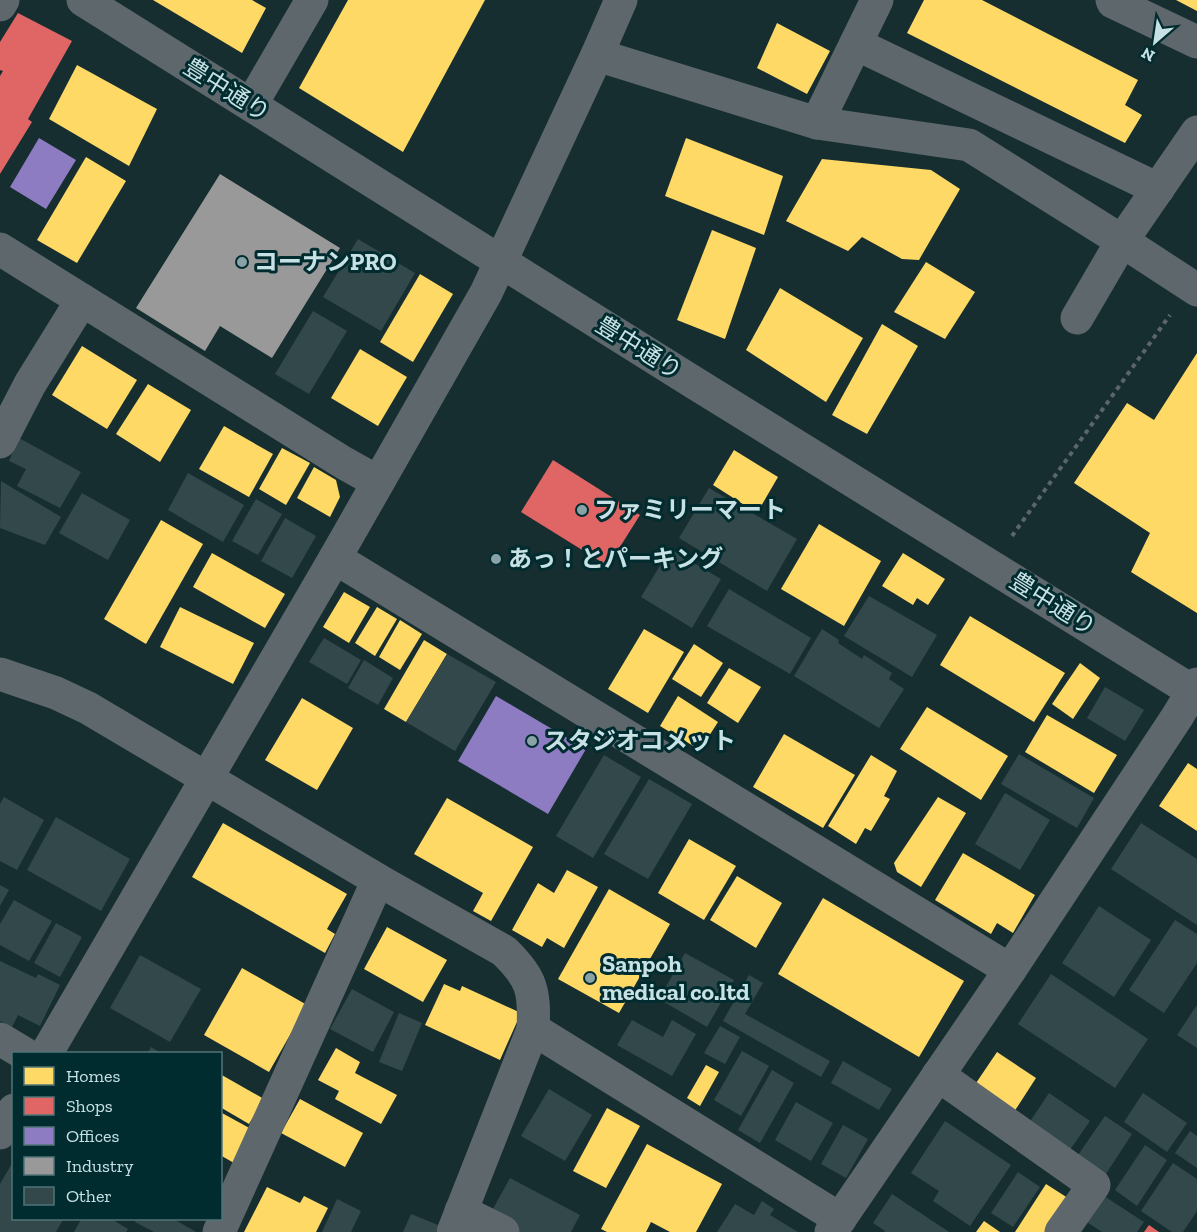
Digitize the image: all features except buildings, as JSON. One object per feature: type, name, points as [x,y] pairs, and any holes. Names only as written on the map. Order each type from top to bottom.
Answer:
[{"type":"street","points":[[0,5],[3,0]]},
{"type":"street","name":"豊中通り","points":[[83,0],[738,410],[1196,690]]},
{"type":"street","points":[[251,105],[312,0]]},
{"type":"street","points":[[47,1052],[486,293],[621,0]]},
{"type":"street","points":[[817,123],[877,0]]},
{"type":"street","points":[[1112,0],[1197,42]]},
{"type":"street","points":[[856,44],[1158,189]]},
{"type":"street","points":[[597,55],[817,123],[969,145],[1194,288]]},
{"type":"street","points":[[1077,318],[1122,241],[1197,132]]},
{"type":"street","points":[[0,249],[334,457],[378,482]]},
{"type":"street","points":[[0,442],[30,384],[82,300]]},
{"type":"street","points":[[334,558],[1010,970]]},
{"type":"street","points":[[0,674],[56,693],[88,708],[378,880],[504,951],[520,966],[531,986],[534,1008],[533,1029],[457,1222],[503,1232]]},
{"type":"street","points":[[533,1029],[836,1226],[1196,690]]},
{"type":"street","points":[[219,1232],[378,880]]},
{"type":"street","points":[[0,1039],[23,1052]]},
{"type":"street","points":[[938,1076],[1094,1185],[1061,1232]]},
{"type":"street","points":[[0,1133],[12,1113]]},
{"type":"path","points":[[991,566],[1194,288]]},
{"type":"place","name":"コーナンPRO","points":[[242,262]]},
{"type":"place","name":"ファミリーマート","points":[[582,510]]},
{"type":"place","name":"あっ！とパーキング","points":[[496,559]]},
{"type":"place","name":"スタジオコメット","points":[[532,741]]},
{"type":"place","name":"Sanpoh medical co.ltd","points":[[590,978]]}]
